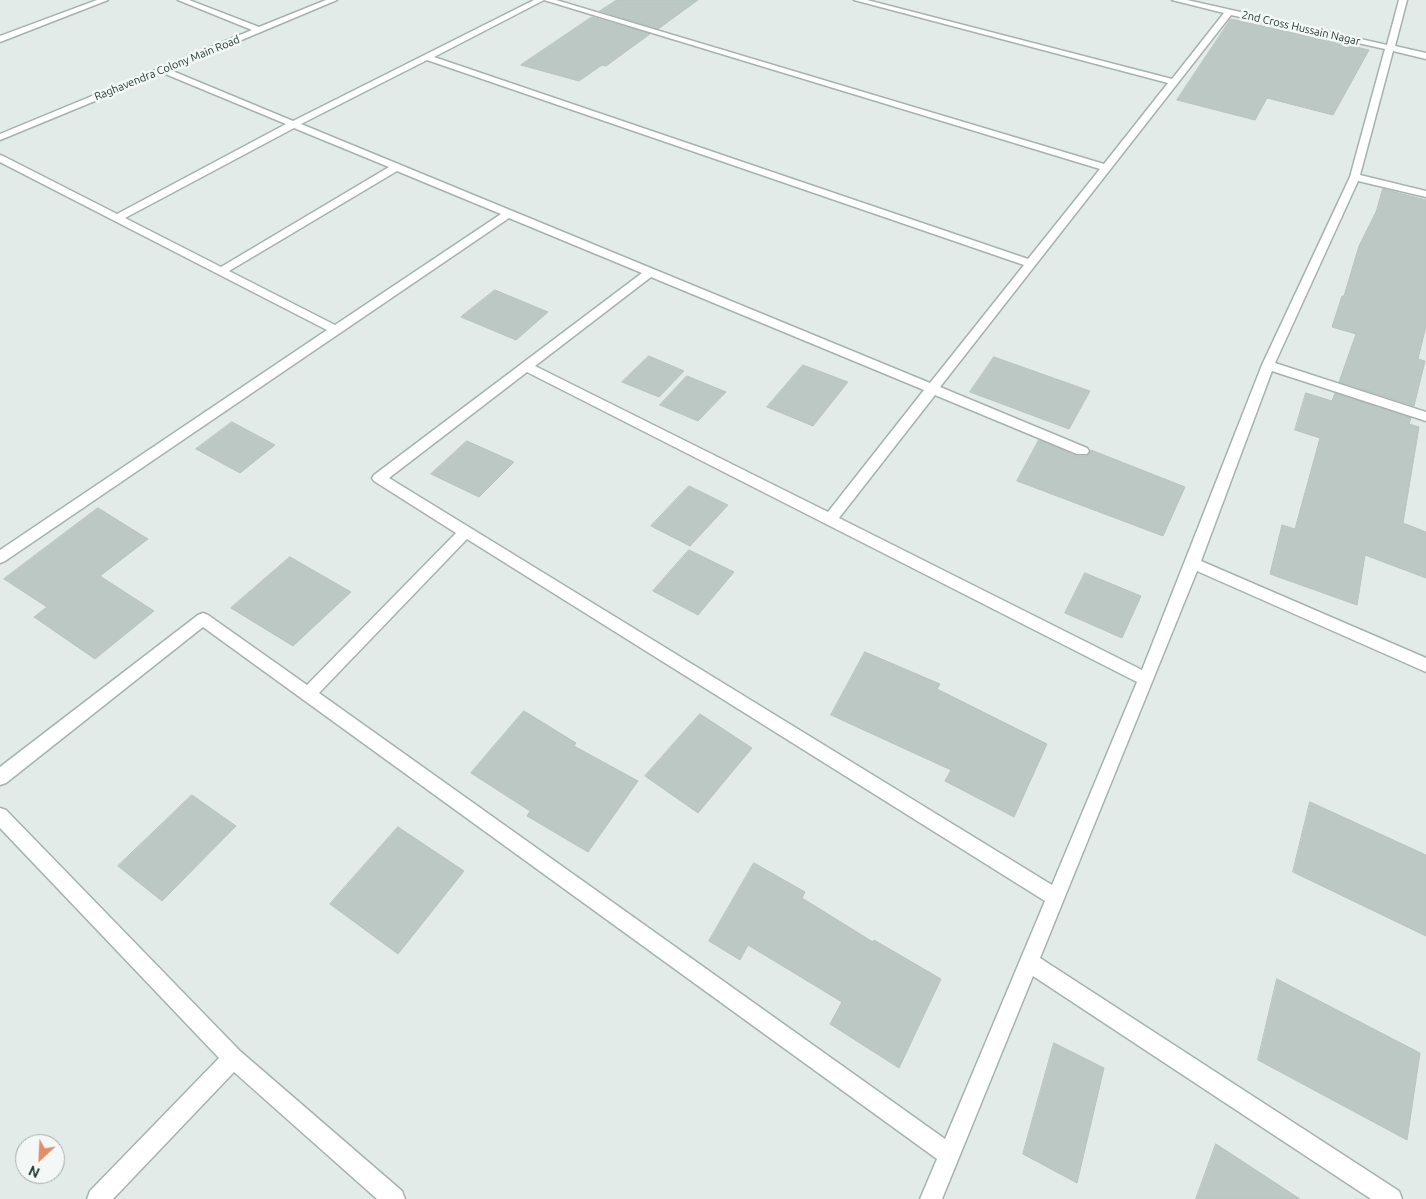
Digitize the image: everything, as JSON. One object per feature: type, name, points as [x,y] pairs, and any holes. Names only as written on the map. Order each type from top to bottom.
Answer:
[{"type":"street","points":[[0,40],[104,0]]},
{"type":"street","points":[[182,0],[259,30]]},
{"type":"street","name":"Raghavendra Colony Main Road","points":[[0,137],[333,0]]},
{"type":"street","points":[[116,218],[294,124],[540,0]]},
{"type":"street","points":[[548,0],[1107,168]]},
{"type":"street","points":[[858,0],[1174,82]]},
{"type":"street","name":"2nd Cross Hussain Nagar","points":[[1176,0],[1426,56]]},
{"type":"street","points":[[931,1199],[1146,679],[1268,365],[1355,177],[1389,48],[1404,0]]},
{"type":"street","points":[[830,519],[1228,12]]},
{"type":"street","points":[[426,57],[1031,264]]},
{"type":"street","points":[[163,70],[1082,451]]},
{"type":"street","points":[[0,158],[336,330]]},
{"type":"street","points":[[221,271],[397,167]]},
{"type":"street","points":[[1355,177],[1426,194]]},
{"type":"street","points":[[0,557],[508,213]]},
{"type":"street","points":[[650,272],[379,478],[1055,897]]},
{"type":"street","points":[[1268,365],[1426,417]]},
{"type":"street","points":[[526,366],[1146,679]]},
{"type":"street","points":[[308,694],[466,532]]},
{"type":"street","points":[[1192,563],[1426,664]]},
{"type":"street","points":[[0,776],[203,619],[949,1154]]},
{"type":"street","points":[[0,816],[233,1058],[394,1199]]},
{"type":"street","points":[[1029,962],[1391,1199]]},
{"type":"street","points":[[98,1199],[233,1058]]},
{"type":"building","points":[[617,0],[698,0],[658,29],[600,11]]},
{"type":"building","points":[[592,17],[650,34],[606,66],[602,65],[579,81],[521,65]]},
{"type":"building","points":[[1231,19],[1369,50],[1333,115],[1267,98],[1255,120],[1177,100]]},
{"type":"building","points":[[1383,189],[1426,200],[1426,326],[1418,359],[1425,361],[1414,406],[1339,382],[1356,334],[1332,327],[1342,296],[1344,296],[1359,246],[1376,212]]},
{"type":"building","points":[[495,290],[548,312],[516,340],[461,317]]},
{"type":"building","points":[[649,356],[684,371],[659,397],[622,382]]},
{"type":"building","points":[[994,357],[1090,391],[1069,429],[970,392]]},
{"type":"building","points":[[803,365],[848,382],[813,426],[767,407]]},
{"type":"building","points":[[687,376],[726,392],[698,421],[660,405]]},
{"type":"building","points":[[1306,393],[1332,401],[1335,393],[1411,418],[1409,424],[1419,427],[1403,523],[1426,532],[1426,578],[1365,555],[1357,605],[1270,574],[1282,525],[1295,529],[1320,438],[1295,430]]},
{"type":"building","points":[[232,422],[275,445],[240,473],[196,449]]},
{"type":"building","points":[[1039,440],[1076,456],[1087,456],[1091,450],[1185,487],[1163,536],[1017,481]]},
{"type":"building","points":[[467,441],[514,462],[479,497],[431,474]]},
{"type":"building","points":[[689,486],[728,505],[690,546],[651,526]]},
{"type":"building","points":[[98,508],[148,539],[100,576],[154,611],[95,659],[34,617],[47,607],[4,579]]},
{"type":"building","points":[[689,550],[734,572],[698,615],[653,591]]},
{"type":"building","points":[[290,557],[351,592],[293,646],[231,608]]},
{"type":"building","points":[[1085,573],[1141,596],[1122,638],[1065,613]]},
{"type":"building","points":[[865,652],[940,684],[937,689],[1047,744],[1014,817],[945,781],[951,770],[831,715]]},
{"type":"building","points":[[524,711],[576,743],[574,746],[638,781],[588,852],[527,816],[530,811],[471,773]]},
{"type":"building","points":[[700,714],[752,748],[698,813],[645,776]]},
{"type":"building","points":[[192,795],[236,826],[162,901],[118,866]]},
{"type":"building","points":[[1310,802],[1426,855],[1426,936],[1293,872]]},
{"type":"building","points":[[398,827],[464,871],[398,954],[330,904]]},
{"type":"building","points":[[754,863],[805,892],[802,898],[873,942],[874,940],[941,979],[899,1068],[830,1024],[842,1002],[748,945],[740,960],[709,941]]},
{"type":"building","points":[[1277,979],[1420,1053],[1407,1140],[1258,1060]]},
{"type":"building","points":[[1054,1043],[1104,1068],[1077,1183],[1023,1154]]},
{"type":"building","points":[[1216,1144],[1300,1199],[1196,1199]]}]
